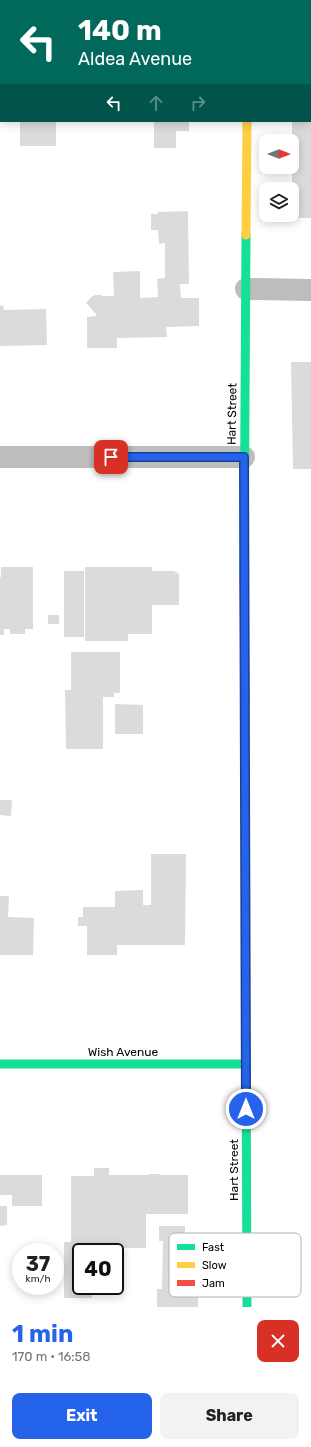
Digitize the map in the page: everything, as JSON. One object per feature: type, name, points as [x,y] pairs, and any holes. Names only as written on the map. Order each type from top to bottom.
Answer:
[{"type":"street","name":"Hart Street","points":[[246,1233],[244,457],[247,122]]},
{"type":"street","points":[[246,289],[311,290]]},
{"type":"street","points":[[0,457],[244,457]]},
{"type":"street","name":"Wish Avenue","points":[[0,1064],[245,1064]]},
{"type":"street","name":"Hart Street","points":[[247,1297],[247,1307]]},
{"type":"building","points":[[20,122],[56,122],[56,146],[20,146]]},
{"type":"building","points":[[154,122],[189,122],[189,131],[176,131],[176,148],[154,148]]},
{"type":"building","points":[[292,122],[311,122],[311,218],[299,218],[299,182],[292,182],[292,174],[299,174],[299,134],[292,134]]},
{"type":"building","points":[[188,211],[189,284],[180,284],[181,298],[199,298],[199,326],[166,327],[167,337],[117,338],[117,348],[87,348],[87,317],[96,316],[96,314],[86,303],[95,295],[114,296],[113,272],[140,271],[140,298],[158,297],[157,279],[165,278],[165,243],[159,244],[158,230],[151,230],[151,214],[158,214],[158,212]]},
{"type":"building","points":[[3,305],[4,310],[46,309],[47,345],[0,346],[0,306]]},
{"type":"building","points":[[291,362],[311,362],[311,469],[293,469]]},
{"type":"building","points":[[1,567],[33,567],[33,629],[25,629],[25,634],[10,634],[10,629],[4,629],[4,635],[0,635]]},
{"type":"building","points":[[85,567],[152,567],[152,571],[174,571],[179,574],[179,605],[152,605],[152,634],[128,634],[128,641],[85,641]]},
{"type":"building","points":[[64,571],[84,571],[84,637],[64,637]]},
{"type":"building","points":[[48,615],[59,615],[59,624],[48,624]]},
{"type":"building","points":[[71,652],[120,652],[120,693],[114,693],[114,697],[103,697],[103,749],[66,749],[65,690],[71,690]]},
{"type":"building","points":[[115,704],[143,705],[143,734],[115,734]]},
{"type":"building","points":[[0,800],[12,800],[11,816],[0,815]]},
{"type":"building","points":[[151,854],[186,854],[185,945],[117,945],[117,955],[87,955],[87,926],[78,926],[78,917],[83,917],[83,907],[115,907],[115,891],[143,890],[143,905],[151,905]]},
{"type":"building","points":[[0,896],[9,896],[8,917],[34,918],[33,955],[0,955]]},
{"type":"building","points":[[94,1168],[109,1168],[109,1175],[188,1175],[188,1214],[146,1214],[146,1248],[124,1248],[124,1243],[72,1243],[72,1295],[92,1295],[92,1298],[64,1298],[64,1242],[71,1242],[71,1176],[94,1176]]},
{"type":"building","points":[[0,1175],[42,1175],[42,1206],[12,1206],[12,1195],[0,1195]]},
{"type":"building","points":[[0,1206],[7,1206],[7,1225],[0,1226]]},
{"type":"building","points":[[159,1226],[185,1226],[185,1233],[169,1233],[169,1297],[198,1297],[198,1307],[157,1307],[157,1289],[162,1289],[163,1241],[159,1241]]},
{"type":"traffic: fast","points":[[244,575],[246,235]]},
{"type":"traffic: fast","points":[[246,1040],[247,1233]]},
{"type":"traffic: fast","points":[[0,1064],[245,1064]]},
{"type":"traffic: fast","points":[[247,1297],[247,1307]]},
{"type":"traffic: slow","points":[[246,235],[247,122]]},
{"type":"traffic: slow","points":[[245,703],[246,1040]]},
{"type":"traffic: jam","points":[[244,575],[245,703]]},
{"type":"route","points":[[111,457],[244,457],[246,1109]]}]
